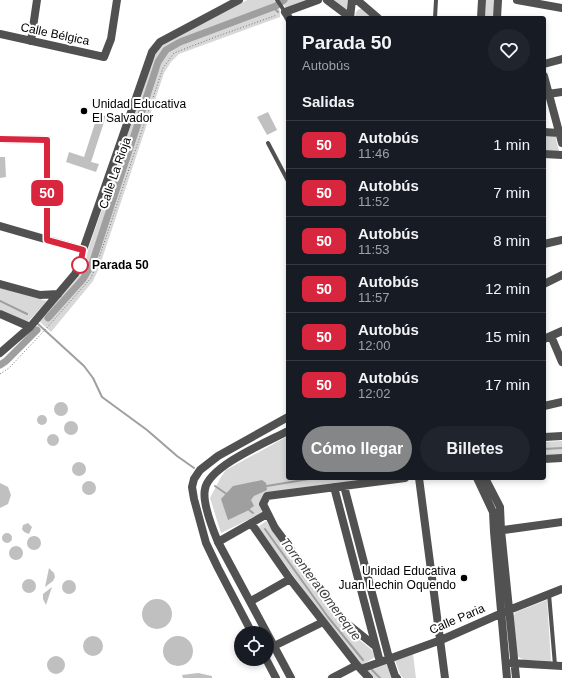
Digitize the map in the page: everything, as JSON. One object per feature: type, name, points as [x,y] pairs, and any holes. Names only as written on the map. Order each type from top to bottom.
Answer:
[{"type":"street","points":[[31,41],[37,0]]},
{"type":"street","name":"Calle Bélgica","points":[[0,34],[104,57],[111,39],[118,0]]},
{"type":"street","name":"Calle La Rioja","points":[[0,353],[30,327],[75,274],[80,265],[83,250],[152,52],[160,42],[239,0]]},
{"type":"street","points":[[285,12],[318,0]]},
{"type":"street","points":[[327,0],[348,16]]},
{"type":"street","points":[[351,16],[352,0]]},
{"type":"street","points":[[357,0],[376,16]]},
{"type":"street","points":[[482,0],[482,16]]},
{"type":"street","points":[[497,16],[498,0]]},
{"type":"street","points":[[517,0],[562,8]]},
{"type":"street","points":[[546,63],[562,59]]},
{"type":"street","points":[[546,85],[562,143]]},
{"type":"street","points":[[548,94],[562,92]]},
{"type":"street","points":[[546,132],[558,133]]},
{"type":"street","points":[[0,139],[47,140]]},
{"type":"street","points":[[546,154],[562,155]]},
{"type":"street","points":[[0,226],[83,250]]},
{"type":"street","points":[[546,244],[562,240]]},
{"type":"street","points":[[546,283],[562,275]]},
{"type":"street","points":[[0,284],[40,295],[58,294]]},
{"type":"street","points":[[0,314],[30,327]]},
{"type":"street","points":[[562,331],[547,338],[562,362]]},
{"type":"street","points":[[546,406],[562,402]]},
{"type":"street","points":[[248,626],[206,543],[192,487],[200,470],[218,456],[286,418]]},
{"type":"street","points":[[264,626],[218,542],[213,530],[205,498],[205,489],[208,480],[226,463],[286,432]]},
{"type":"street","points":[[546,437],[562,436]]},
{"type":"street","points":[[230,448],[236,458]]},
{"type":"street","points":[[546,459],[562,458]]},
{"type":"street","points":[[375,646],[344,621],[275,528],[263,504],[267,496],[390,480]]},
{"type":"street","points":[[419,480],[445,678]]},
{"type":"street","points":[[478,480],[493,512],[497,531],[511,663],[516,678]]},
{"type":"street","points":[[486,480],[500,506],[497,531]]},
{"type":"street","points":[[344,486],[389,658],[397,678]]},
{"type":"street","points":[[334,487],[380,662]]},
{"type":"street","points":[[218,542],[267,514]]},
{"type":"street","points":[[497,531],[562,522]]},
{"type":"street","points":[[251,523],[290,579],[369,678]]},
{"type":"street","points":[[251,601],[290,579]]},
{"type":"street","name":"Calle Paria","points":[[332,678],[359,667],[380,662],[440,640],[562,589]]},
{"type":"street","points":[[291,678],[274,646],[323,622]]},
{"type":"street","points":[[511,663],[558,665]]},
{"type":"street","points":[[508,678],[511,663]]},
{"type":"street","points":[[270,666],[276,678]]},
{"type":"lane","points":[[434,16],[436,0]]},
{"type":"lane","points":[[277,1],[285,12]]},
{"type":"lane","points":[[47,140],[47,240]]},
{"type":"lane","points":[[268,143],[286,176]]},
{"type":"lane","points":[[549,594],[558,665]]},
{"type":"path","name":"Calle La Rioja","points":[[0,374],[9,368],[91,278],[163,68],[174,53],[285,12]]},
{"type":"shaded area","points":[[247,0],[274,0],[279,6],[280,17],[179,54],[171,62],[164,73],[99,268],[93,281],[51,332],[39,321],[75,281],[85,265],[88,250],[154,56],[160,47],[168,41]]},
{"type":"shaded area","points":[[281,0],[310,0],[286,8]]},
{"type":"shaded area","points":[[332,0],[348,0],[347,11]]},
{"type":"shaded area","points":[[486,0],[495,0],[494,16],[485,16]]},
{"type":"shaded area","points":[[359,9],[362,9],[371,16],[355,16],[356,12]]},
{"type":"shaded area","points":[[546,135],[555,135],[559,151],[546,151]]},
{"type":"shaded area","points":[[0,288],[47,301],[27,323],[0,310]]},
{"type":"shaded area","points":[[286,437],[286,480],[365,480],[266,493],[259,503],[262,513],[221,533],[210,498],[226,470]]},
{"type":"shaded area","points":[[562,441],[562,456],[546,458],[546,442]]},
{"type":"shaded area","points":[[262,480],[266,483],[267,490],[254,496],[251,500],[254,506],[228,520],[221,499],[233,486]]},
{"type":"shaded area","points":[[266,521],[347,630],[372,650],[375,657],[362,665],[327,622],[258,527]]},
{"type":"shaded area","points":[[547,600],[551,661],[524,660],[517,656],[513,616],[516,612]]},
{"type":"shaded area","points":[[413,654],[416,678],[403,678],[395,660]]},
{"type":"shaded area","points":[[387,664],[391,678],[374,678],[368,671]]},
{"type":"building","points":[[268,112],[277,130],[267,135],[257,117]]},
{"type":"building","points":[[98,114],[106,116],[91,162],[99,164],[96,172],[66,162],[69,152],[84,157]]},
{"type":"building","points":[[0,157],[5,157],[6,177],[0,178]]},
{"type":"building","points":[[61,402],[66,404],[68,409],[66,414],[61,416],[56,414],[54,409],[56,404]]},
{"type":"building","points":[[42,415],[47,420],[42,425],[37,420]]},
{"type":"building","points":[[71,421],[76,423],[78,428],[76,433],[71,435],[66,433],[64,428],[66,423]]},
{"type":"building","points":[[53,434],[57,436],[59,440],[57,444],[53,446],[49,444],[47,440],[49,436]]},
{"type":"building","points":[[79,462],[84,464],[86,469],[84,474],[79,476],[74,474],[72,469],[74,464]]},
{"type":"building","points":[[86,481],[92,481],[96,485],[96,491],[92,495],[86,495],[82,491],[82,485]]},
{"type":"building","points":[[0,483],[8,487],[11,495],[8,504],[0,508]]},
{"type":"building","points":[[28,523],[32,527],[29,534],[24,532],[22,529],[23,525]]},
{"type":"building","points":[[5,533],[9,533],[12,538],[9,543],[5,543],[2,540],[2,536]]},
{"type":"building","points":[[31,536],[37,536],[41,540],[41,546],[37,550],[31,550],[27,546],[27,540]]},
{"type":"building","points":[[13,546],[19,546],[23,550],[23,556],[19,560],[13,560],[9,556],[9,550]]},
{"type":"building","points":[[49,568],[54,573],[55,577],[53,581],[45,587]]},
{"type":"building","points":[[26,579],[32,579],[36,583],[36,589],[32,593],[26,593],[22,589],[22,583]]},
{"type":"building","points":[[66,580],[72,580],[76,584],[76,590],[72,594],[66,594],[62,590],[62,584]]},
{"type":"building","points":[[52,587],[46,605],[43,599],[43,594]]},
{"type":"building","points":[[157,599],[168,603],[172,614],[168,625],[157,629],[146,625],[142,614],[146,603]]},
{"type":"building","points":[[93,636],[100,639],[103,646],[100,653],[93,656],[86,653],[83,646],[86,639]]},
{"type":"building","points":[[178,636],[189,640],[193,651],[189,662],[178,666],[167,662],[163,651],[167,640]]},
{"type":"building","points":[[56,656],[62,659],[65,665],[62,671],[56,674],[50,671],[47,665],[50,659]]},
{"type":"building","points":[[198,673],[212,676],[212,678],[183,678],[182,675]]},
{"type":"waterway","points":[[48,318],[83,279],[92,264],[158,62],[166,50],[180,42],[276,6],[284,0]]},
{"type":"waterway","points":[[273,7],[278,12]]},
{"type":"waterway","points":[[0,301],[27,314]]},
{"type":"waterway","points":[[38,324],[84,366],[93,378],[102,397],[147,430],[177,456],[194,468]]},
{"type":"waterway","points":[[0,365],[6,361],[37,330]]},
{"type":"waterway","points":[[546,449],[562,448]]},
{"type":"waterway","points":[[267,486],[303,480]]},
{"type":"waterway","points":[[215,486],[228,495]]},
{"type":"waterway","name":"Torrentera Omereque","points":[[248,509],[253,513]]},
{"type":"waterway","name":"Torrentera Omereque","points":[[265,529],[328,617],[363,660]]},
{"type":"waterway","name":"Torrentera Omereque","points":[[372,670],[380,678]]},
{"type":"bus line","name":"50","points":[[0,139],[47,140],[47,240],[83,250],[80,265]]},
{"type":"place","name":"Unidad Educativa El Salvador","points":[[84,111]]},
{"type":"place","name":"Parada 50","points":[[80,265]]},
{"type":"place","name":"Unidad Educativa Juan Lechin Oquendo","points":[[464,578]]}]
